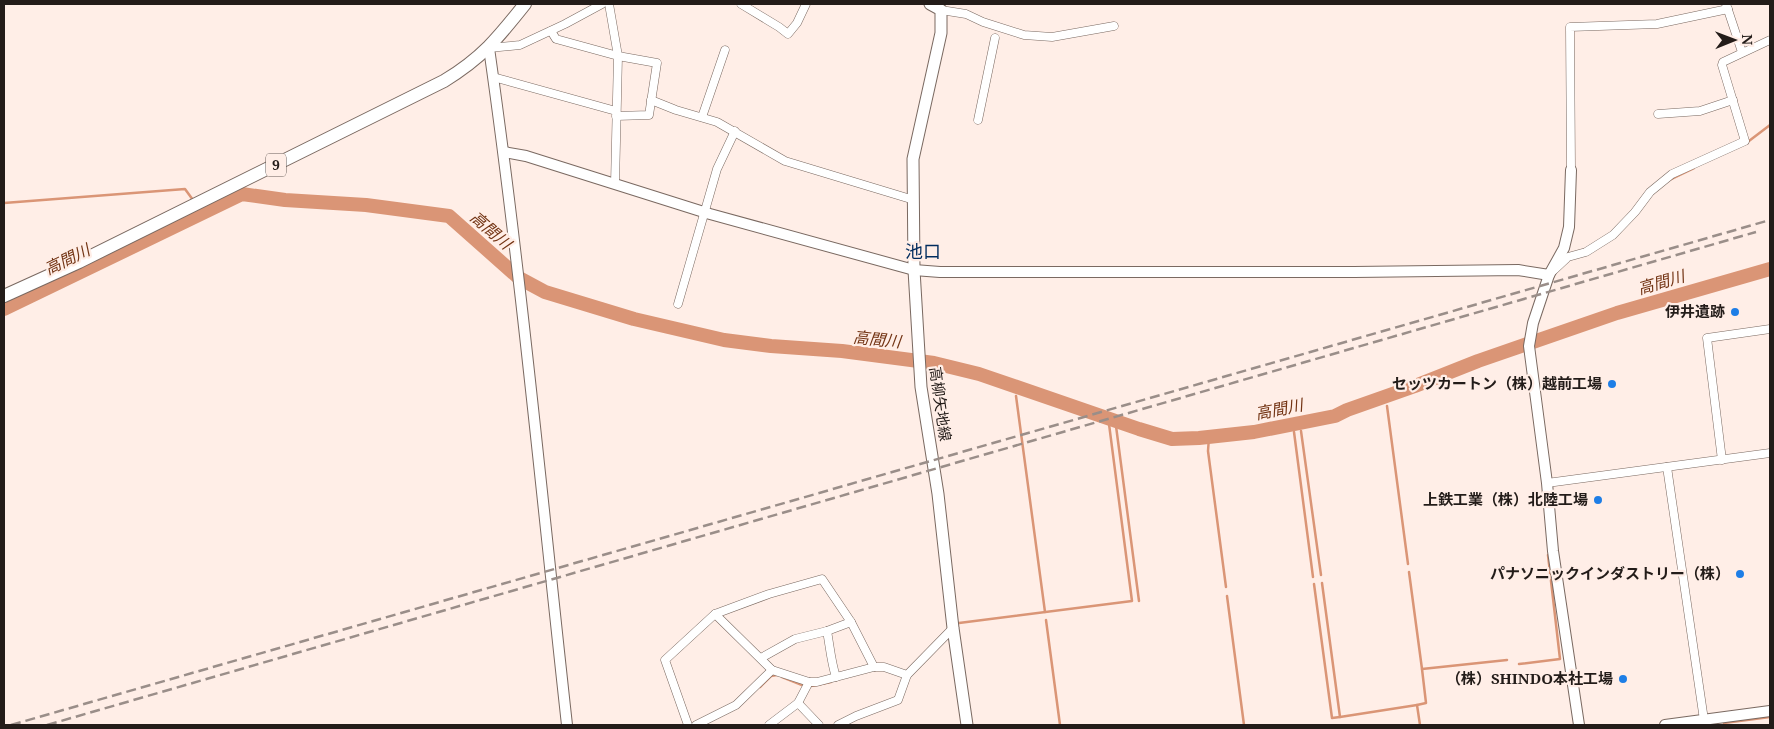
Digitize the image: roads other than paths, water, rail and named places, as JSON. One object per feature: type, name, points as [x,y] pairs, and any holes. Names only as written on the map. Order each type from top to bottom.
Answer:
[{"type":"main road","name":"9","points":[[4,296],[87,258],[418,96],[469,66],[489,48],[525,4]]},
{"type":"main road","points":[[930,4],[942,10]]},
{"type":"main road","name":"高柳矢地線","points":[[942,10],[942,33],[913,159],[914,270],[921,387],[938,494],[953,628],[967,725]]},
{"type":"street","points":[[567,725],[504,152],[489,48],[520,45],[602,4]]},
{"type":"street","points":[[609,4],[618,56],[615,184]]},
{"type":"street","points":[[741,4],[779,26],[788,34],[797,23],[806,4]]},
{"type":"street","points":[[1579,725],[1553,551],[1547,483],[1529,354],[1529,341],[1533,324],[1548,276],[1564,248],[1569,227],[1571,170],[1570,27],[1657,24],[1727,7],[1742,52]]},
{"type":"street","points":[[942,10],[966,14],[983,22],[1024,35],[1052,37],[1114,26]]},
{"type":"street","points":[[493,77],[616,114],[649,115],[657,63],[618,56],[556,39],[552,30]]},
{"type":"street","points":[[978,120],[995,38]]},
{"type":"street","points":[[1548,276],[1568,257],[1586,252],[1613,235],[1635,212],[1650,192],[1672,174],[1746,141],[1722,65],[1723,62],[1742,52],[1770,40]]},
{"type":"street","points":[[702,117],[725,50]]},
{"type":"street","points":[[651,100],[676,110],[702,117],[735,131],[785,161],[914,200]]},
{"type":"street","points":[[1658,114],[1700,111],[1733,100]]},
{"type":"street","points":[[678,304],[717,169],[735,131]]},
{"type":"street","points":[[504,152],[526,156],[704,212],[914,270],[940,272],[1354,272],[1518,270],[1548,276]]},
{"type":"street","points":[[1722,460],[1707,338],[1770,329]]},
{"type":"street","points":[[1547,483],[1770,453]]},
{"type":"street","points":[[1667,467],[1704,720]]},
{"type":"street","points":[[688,725],[664,660],[715,614],[769,594],[822,579],[851,622],[874,667]]},
{"type":"street","points":[[715,614],[772,670],[809,682],[817,682],[874,667],[884,667],[907,675]]},
{"type":"street","points":[[761,658],[795,639],[827,631],[851,622]]},
{"type":"street","points":[[838,725],[898,700],[907,675],[953,628]]},
{"type":"street","points":[[827,631],[831,661],[836,677]]},
{"type":"street","points":[[696,725],[736,705],[772,670]]},
{"type":"street","points":[[769,725],[798,703],[809,682]]},
{"type":"street","points":[[798,703],[819,725]]},
{"type":"street","points":[[1665,725],[1770,711]]},
{"type":"waterway","points":[[1745,144],[1770,125]]},
{"type":"waterway","points":[[1669,180],[1694,168]]},
{"type":"waterway","points":[[4,203],[185,189],[193,200]]},
{"type":"waterway","name":"高間川","points":[[4,309],[242,194],[285,200],[366,205],[449,216],[519,278],[545,292],[634,319],[724,340],[771,346],[842,351],[934,363],[979,374],[1172,439],[1254,432],[1335,416],[1478,361],[1617,313],[1770,269]]},
{"type":"waterway","name":"高間川","points":[[197,207],[201,213]]},
{"type":"waterway","points":[[1016,396],[1045,612]]},
{"type":"waterway","points":[[1387,406],[1408,564]]},
{"type":"waterway","points":[[959,623],[1132,601],[1109,424]]},
{"type":"waterway","points":[[1116,426],[1139,601]]},
{"type":"waterway","points":[[1301,431],[1321,575]]},
{"type":"waterway","points":[[1294,432],[1313,577]]},
{"type":"waterway","points":[[1209,437],[1208,451],[1226,587]]},
{"type":"waterway","points":[[1519,664],[1560,659],[1548,555]]},
{"type":"waterway","points":[[1409,572],[1422,669],[1507,660]]},
{"type":"waterway","points":[[1322,583],[1340,717],[1417,705]]},
{"type":"waterway","points":[[1314,584],[1332,718],[1340,717]]},
{"type":"waterway","points":[[1227,596],[1244,725]]},
{"type":"waterway","points":[[1046,620],[1060,725]]},
{"type":"waterway","points":[[1420,725],[1417,705],[1426,703],[1422,669]]},
{"type":"waterway","points":[[760,687],[771,676],[777,675]]},
{"type":"waterway","points":[[782,677],[802,685]]},
{"type":"waterway","points":[[811,686],[831,682]]},
{"type":"waterway","points":[[1724,723],[1770,717]]},
{"type":"railway","points":[[11,725],[1770,220]]},
{"type":"railway","points":[[47,725],[1756,232]]},
{"type":"place","name":"伊井遺跡","points":[[1735,312]]},
{"type":"place","name":"セッツカートン（株）越前工場","points":[[1612,384]]},
{"type":"place","name":"上鉄工業（株）北陸工場","points":[[1598,500]]},
{"type":"place","name":"パナソニックインダストリー（株）","points":[[1740,574]]},
{"type":"place","name":"（株）SHINDO本社工場","points":[[1623,679]]},
{"type":"district","name":"池口","points":[[923,252]]}]
